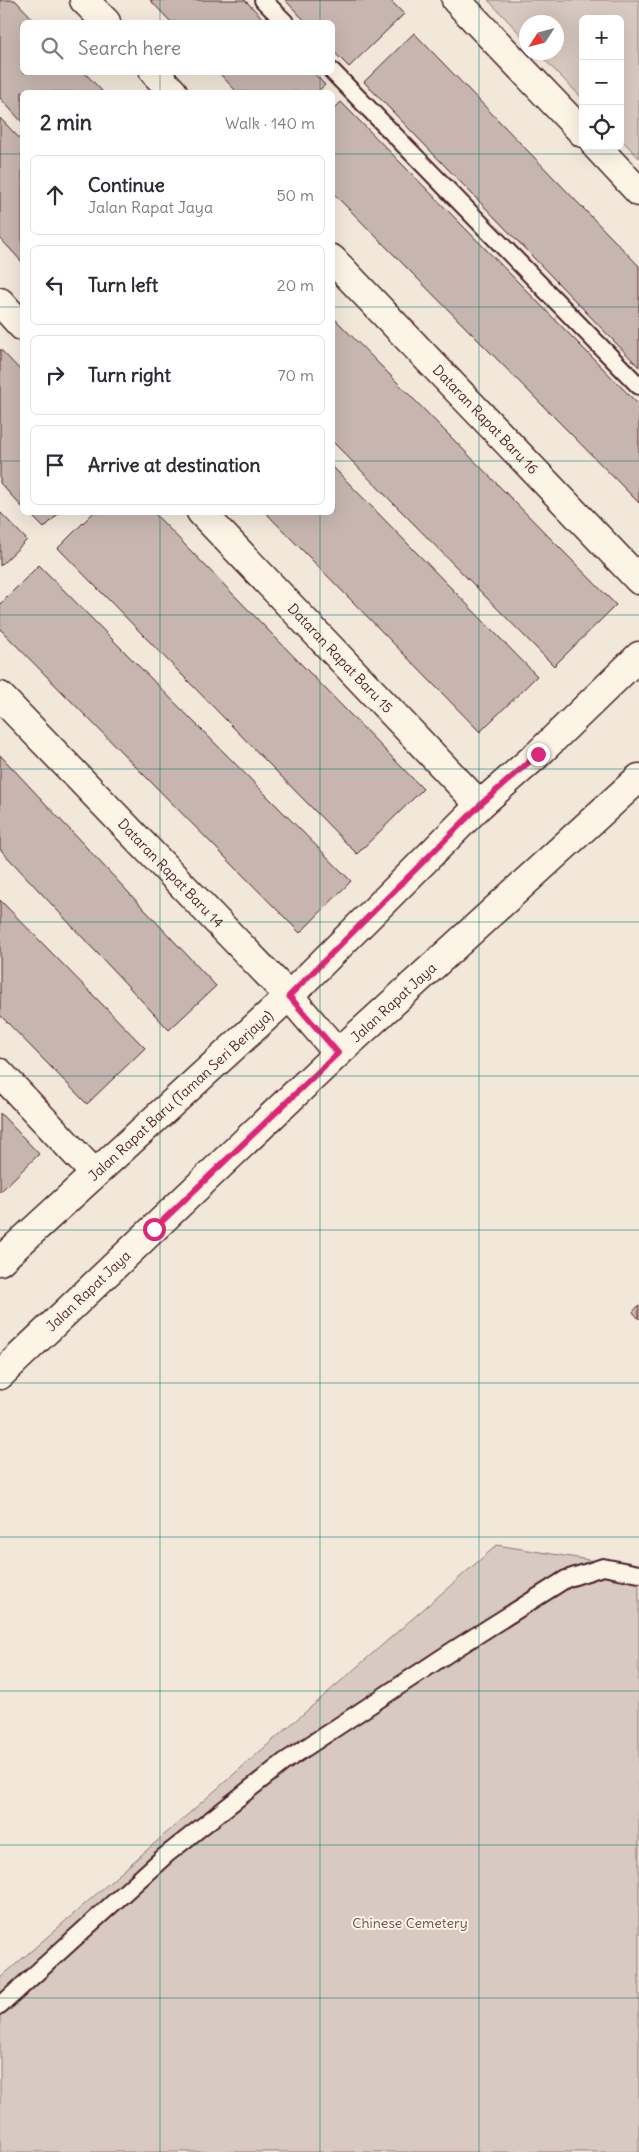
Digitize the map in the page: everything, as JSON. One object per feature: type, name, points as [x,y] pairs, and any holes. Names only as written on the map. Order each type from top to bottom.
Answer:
[{"type":"street","points":[[84,0],[104,20]]},
{"type":"street","points":[[456,0],[579,129]]},
{"type":"street","points":[[157,75],[171,90]]},
{"type":"street","points":[[600,150],[639,192]]},
{"type":"street","name":"Dataran Rapat Baru 16","points":[[335,262],[639,580]]},
{"type":"street","points":[[0,302],[20,324]]},
{"type":"street","name":"Dataran Rapat Baru 15","points":[[203,515],[480,805]]},
{"type":"street","name":"Jalan Rapat Baru (Taman Seri Berjaya)","points":[[0,1261],[289,996],[480,805],[538,754],[639,656]]},
{"type":"street","name":"Dataran Rapat Baru 14","points":[[0,696],[289,996],[338,1053]]},
{"type":"street","name":"Jalan Rapat Jaya","points":[[0,1375],[338,1053],[638,779]]},
{"type":"street","points":[[0,1073],[95,1174]]},
{"type":"lane","points":[[263,0],[283,20]]},
{"type":"lane","points":[[335,74],[639,386]]},
{"type":"lane","points":[[0,2006],[166,1856],[284,1762],[455,1649],[566,1579],[603,1568],[639,1574]]},
{"type":"green space","points":[[488,0],[639,0],[639,158],[624,142],[624,15],[579,15],[579,95],[545,60],[564,60],[564,15],[519,15],[519,33]]},
{"type":"green space","name":"Chinese Cemetery","points":[[497,1545],[639,1568],[639,2152],[0,2152],[0,1978]]},
{"type":"building","points":[[0,0],[15,0],[34,20],[20,20],[20,75],[87,75],[101,90],[20,90],[20,120],[0,98]]},
{"type":"building","points":[[150,0],[245,0],[264,20],[169,20]]},
{"type":"building","points":[[285,0],[390,0],[404,14],[349,67],[335,53],[335,20],[304,20]]},
{"type":"building","points":[[414,33],[639,266],[639,367],[364,82]]},
{"type":"building","points":[[221,75],[316,75],[325,85],[319,90],[235,90]]},
{"type":"building","points":[[341,102],[639,405],[639,503],[335,195],[335,108]]},
{"type":"building","points":[[0,118],[20,139],[20,260],[0,238]]},
{"type":"building","points":[[335,319],[616,605],[554,666],[335,444]]},
{"type":"building","points":[[0,349],[20,370],[20,505],[0,483]]},
{"type":"building","points":[[335,469],[537,676],[480,732],[268,515],[335,515]]},
{"type":"building","points":[[0,512],[27,540],[0,566]]},
{"type":"building","points":[[31,515],[57,515],[44,528]]},
{"type":"building","points":[[91,515],[156,515],[423,789],[357,854],[58,548]]},
{"type":"building","points":[[39,565],[351,881],[300,933],[0,629],[0,604]]},
{"type":"building","points":[[0,755],[216,986],[169,1030],[0,849]]},
{"type":"building","points":[[0,900],[145,1048],[87,1104],[0,1015]]},
{"type":"building","points":[[0,1113],[39,1154],[0,1192]]},
{"type":"building","points":[[639,1305],[639,1319],[633,1312]]},
{"type":"route","points":[[154,1229],[338,1053],[289,996],[480,805],[538,754]]}]
